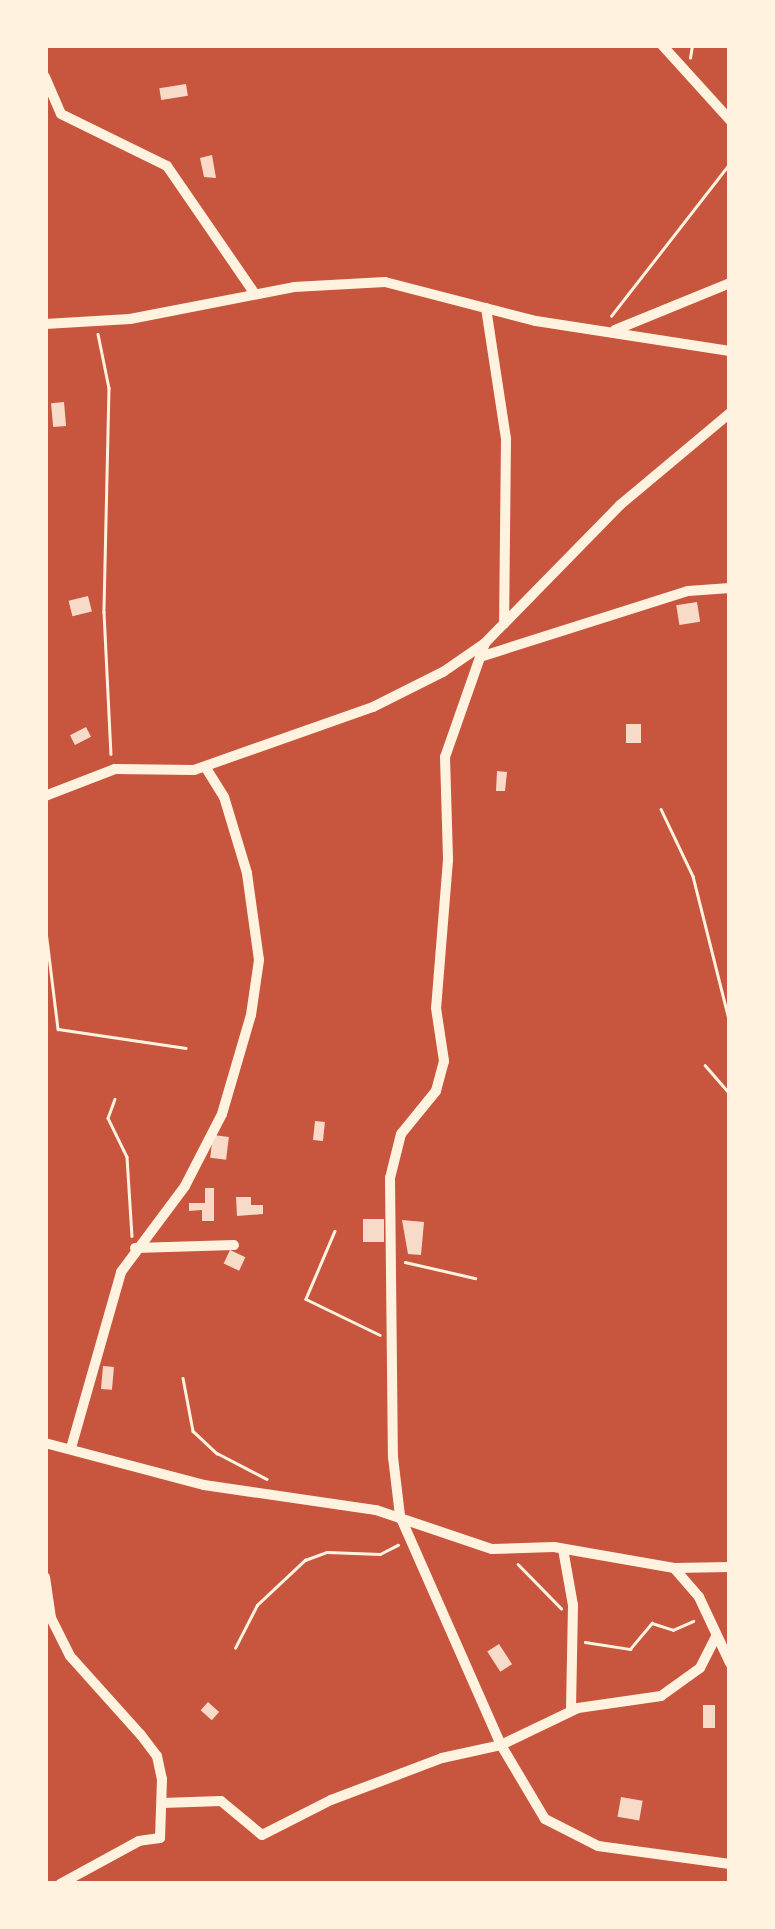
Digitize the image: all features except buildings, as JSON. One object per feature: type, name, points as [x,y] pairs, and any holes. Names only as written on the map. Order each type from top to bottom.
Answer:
[{"type":"street","points":[[662,45],[730,120]]},
{"type":"street","points":[[45,78],[61,114],[167,166],[255,294]]},
{"type":"street","points":[[45,324],[96,323],[255,294],[385,282],[596,330],[730,351]]},
{"type":"street","points":[[610,332],[730,283]]},
{"type":"street","points":[[486,308],[506,439],[504,624]]},
{"type":"street","points":[[45,796],[124,768],[178,772],[205,766],[373,708],[486,643],[620,505],[730,413]]},
{"type":"street","points":[[480,657],[682,592],[730,588]]},
{"type":"street","points":[[486,643],[445,757],[448,860],[436,1008],[444,1061],[436,1091],[396,1145],[388,1258],[400,1516],[501,1746],[530,1800],[565,1834],[598,1846],[730,1864]]},
{"type":"street","points":[[71,1448],[97,1373],[116,1285],[135,1248],[180,1192],[222,1114],[254,997],[258,940],[247,873],[224,798],[205,766]]},
{"type":"street","points":[[135,1248],[234,1245]]},
{"type":"street","points":[[45,1443],[204,1486],[400,1516],[446,1537],[508,1550],[564,1549],[674,1568],[730,1567]]},
{"type":"street","points":[[564,1549],[573,1616],[571,1711]]},
{"type":"street","points":[[674,1568],[708,1614],[730,1663]]},
{"type":"street","points":[[45,1578],[51,1618],[70,1656],[157,1756],[162,1803],[160,1838],[139,1841],[60,1884]]},
{"type":"street","points":[[162,1803],[221,1801],[262,1835],[420,1765],[501,1746],[571,1711],[674,1690],[700,1668],[716,1637]]},
{"type":"path","points":[[596,330],[730,163]]},
{"type":"path","points":[[96,323],[110,388],[104,695],[109,748],[124,768]]},
{"type":"path","points":[[661,810],[693,876],[730,1022]]},
{"type":"path","points":[[45,922],[58,1029],[186,1048]]},
{"type":"path","points":[[705,1065],[730,1094]]},
{"type":"path","points":[[115,1098],[108,1118],[127,1157],[135,1248]]},
{"type":"path","points":[[335,1231],[306,1299],[369,1327],[392,1346]]},
{"type":"path","points":[[388,1258],[475,1278]]},
{"type":"path","points":[[184,1378],[188,1424],[204,1444],[280,1486]]},
{"type":"path","points":[[235,1648],[258,1606],[305,1560],[327,1552],[380,1554],[408,1539]]},
{"type":"path","points":[[508,1550],[537,1587],[573,1616]]},
{"type":"path","points":[[573,1640],[630,1650],[652,1623],[673,1630],[708,1614]]}]
